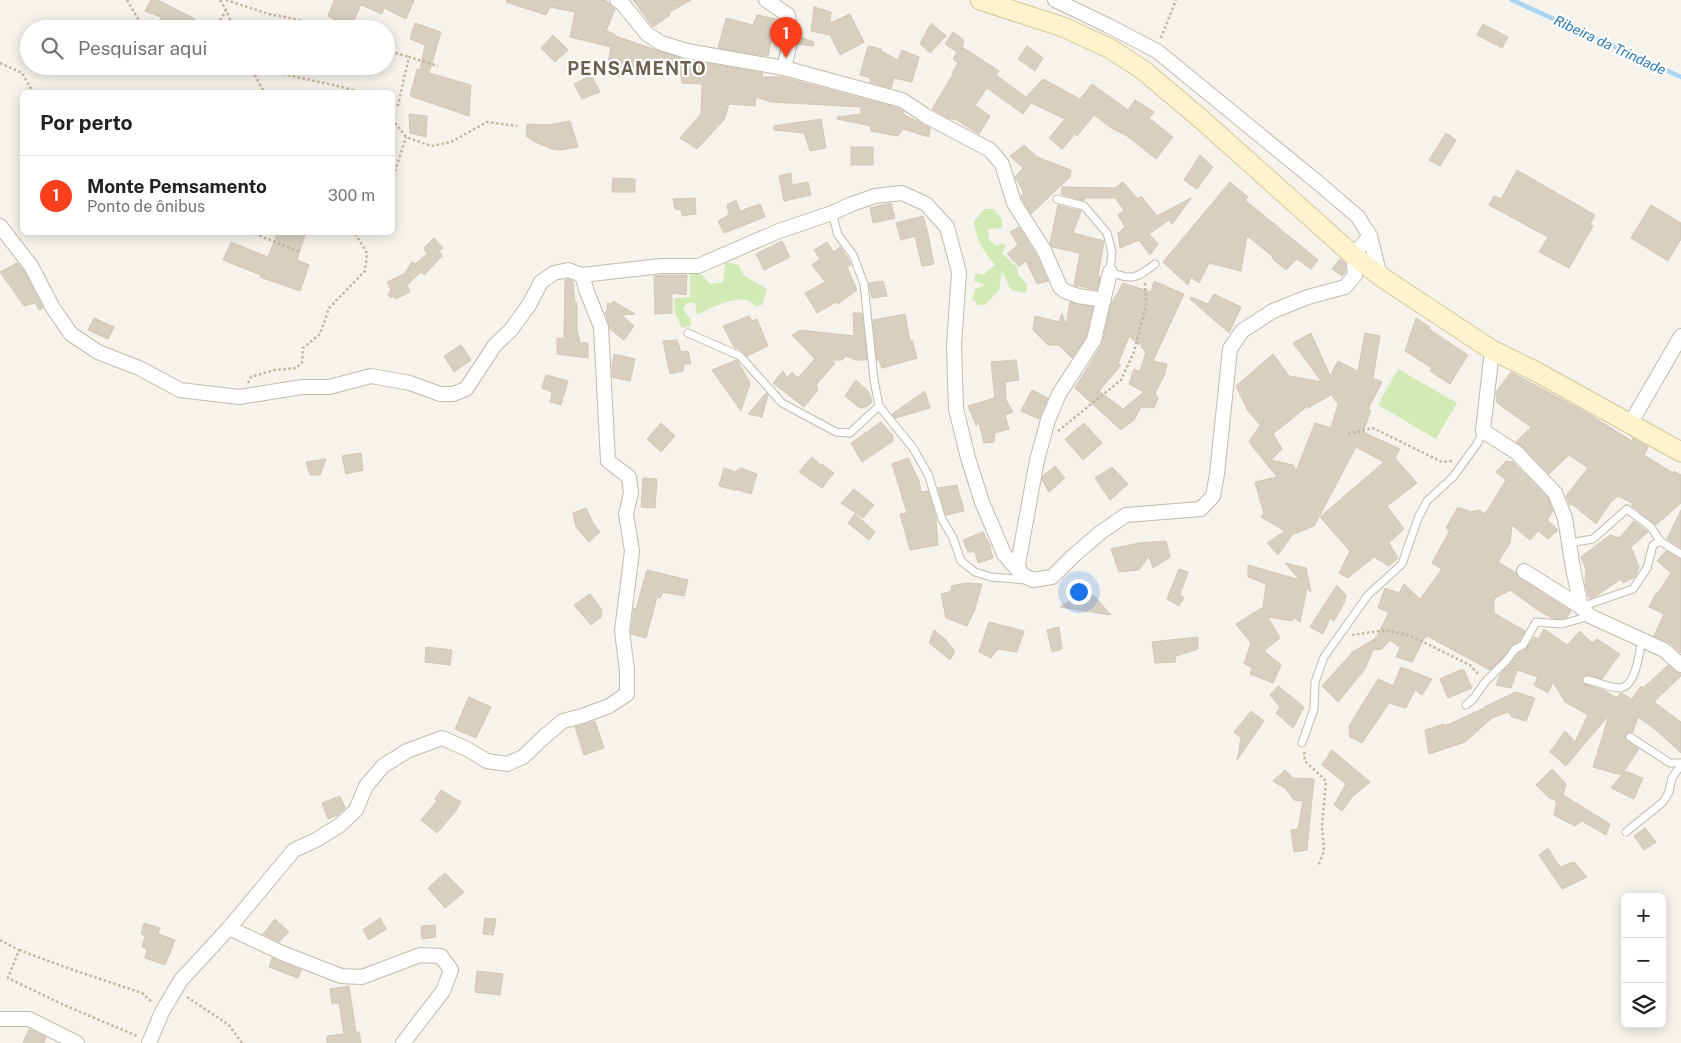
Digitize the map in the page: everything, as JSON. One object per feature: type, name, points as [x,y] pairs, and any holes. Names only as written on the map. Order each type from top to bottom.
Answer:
[{"type":"street","points":[[617,0],[622,3],[647,34],[661,43],[687,50],[784,68],[902,100],[926,116],[990,150],[1002,164],[1014,203],[1044,250],[1060,287],[1065,292],[1078,296],[1104,300]]},
{"type":"street","points":[[766,0],[788,15],[791,38],[784,68]]},
{"type":"street","points":[[980,0],[1063,27],[1109,48],[1143,70],[1201,119],[1353,255],[1380,276],[1492,350],[1535,371],[1681,452]]},
{"type":"street","points":[[1055,0],[1156,51],[1358,217],[1370,236],[1380,276]]},
{"type":"street","points":[[0,226],[31,266],[53,308],[71,334],[98,352],[139,368],[180,390],[239,397],[302,387],[330,387],[371,376],[410,383],[440,394],[453,394],[466,389],[495,345],[510,331],[529,306],[541,282],[554,273],[568,270],[582,275],[661,266],[698,266],[779,231],[832,213],[852,204],[875,196],[902,193],[926,204],[947,226],[959,272],[954,345],[956,409],[968,458],[982,502],[1004,554],[1027,577],[1052,578],[1087,544],[1126,515],[1201,509],[1213,496],[1230,350],[1242,331],[1273,311],[1308,297],[1345,286],[1355,276],[1353,255],[1370,236]]},
{"type":"street","points":[[1027,577],[1018,564],[1038,460],[1048,420],[1059,394],[1094,340],[1110,272]]},
{"type":"street","points":[[149,1042],[162,1012],[180,980],[229,928],[294,850],[316,840],[340,825],[356,810],[366,786],[383,766],[407,751],[442,738],[467,749],[487,761],[507,764],[524,757],[563,721],[609,706],[627,694],[627,670],[622,631],[632,551],[626,514],[631,494],[629,477],[608,461],[601,327],[582,275]]},
{"type":"street","points":[[1630,424],[1681,336]]},
{"type":"street","points":[[1492,350],[1483,431],[1516,452],[1555,493],[1565,518],[1569,543],[1586,611]]},
{"type":"street","points":[[1524,572],[1586,611],[1664,650],[1681,665]]},
{"type":"street","points":[[229,928],[282,953],[341,976],[362,977],[420,955],[441,956],[452,970],[443,991],[403,1043]]},
{"type":"street","points":[[0,1019],[29,1019],[77,1043]]},
{"type":"lane","points":[[770,65],[788,53]]},
{"type":"lane","points":[[1057,199],[1084,206],[1107,233],[1112,252],[1110,272],[1123,277],[1138,277],[1155,264]]},
{"type":"lane","points":[[832,213],[838,235],[853,255],[864,284],[874,380],[879,406],[913,448],[928,474],[942,519],[954,538],[961,561],[975,572],[991,576],[1027,577]]},
{"type":"lane","points":[[688,333],[740,356],[782,404],[836,432],[850,434],[879,406]]},
{"type":"lane","points":[[1302,743],[1314,709],[1315,682],[1324,657],[1368,595],[1402,564],[1426,501],[1454,477],[1477,444],[1483,431]]},
{"type":"lane","points":[[1569,543],[1593,539],[1626,509],[1652,527],[1660,541],[1681,554]]},
{"type":"lane","points":[[1466,705],[1515,649],[1523,645],[1536,622],[1562,624],[1633,589],[1647,568],[1653,545],[1660,541]]},
{"type":"lane","points":[[1587,680],[1620,688],[1629,684],[1634,673],[1642,640]]},
{"type":"lane","points":[[1626,832],[1663,802],[1672,778],[1681,764],[1670,763],[1630,737]]},
{"type":"path","points":[[127,0],[139,20]]},
{"type":"path","points":[[220,0],[230,20]]},
{"type":"path","points":[[226,0],[269,14],[300,20]]},
{"type":"path","points":[[1156,51],[1176,0]]},
{"type":"path","points":[[220,20],[226,10]]},
{"type":"path","points":[[395,53],[438,66]]},
{"type":"path","points":[[395,106],[398,105],[409,57]]},
{"type":"path","points":[[0,63],[20,72]]},
{"type":"path","points":[[23,75],[32,90]]},
{"type":"path","points":[[255,75],[263,90]]},
{"type":"path","points":[[287,75],[353,90]]},
{"type":"path","points":[[395,123],[406,137],[431,146],[451,142],[487,122],[517,126]]},
{"type":"path","points":[[395,172],[406,137]]},
{"type":"path","points":[[258,235],[300,252]]},
{"type":"path","points":[[239,397],[251,377],[274,370],[296,368],[302,363],[303,348],[320,334],[329,308],[365,271],[367,253],[356,235]]},
{"type":"path","points":[[1042,445],[1121,380],[1134,352],[1146,305],[1144,272]]},
{"type":"path","points":[[1348,434],[1373,428],[1442,462],[1466,459]]},
{"type":"path","points":[[1338,637],[1386,630],[1412,636],[1470,665],[1485,682]]},
{"type":"path","points":[[1302,743],[1305,761],[1326,781],[1322,826],[1324,851],[1318,866]]},
{"type":"path","points":[[0,940],[19,950],[142,993],[153,1004],[158,1022]]},
{"type":"path","points":[[19,950],[8,978],[149,1042]]},
{"type":"path","points":[[175,990],[229,1025],[242,1043]]},
{"type":"green space","points":[[984,209],[994,209],[1002,220],[1002,228],[988,229],[989,240],[997,246],[1002,243],[1006,246],[1002,253],[1017,267],[1018,275],[1027,284],[1026,293],[1011,290],[1002,271],[999,290],[985,305],[978,305],[972,299],[975,289],[985,285],[974,281],[976,273],[983,275],[995,265],[981,245],[975,228],[974,222]]},
{"type":"green space","points":[[725,262],[739,265],[743,275],[767,289],[762,305],[756,306],[747,300],[741,299],[715,306],[697,315],[695,303],[687,303],[683,309],[691,320],[691,326],[682,328],[675,313],[674,298],[690,297],[690,271],[702,275],[710,284],[723,282]]},
{"type":"green space","points":[[1398,369],[1457,403],[1436,439],[1378,405]]},
{"type":"building","points":[[151,0],[158,0],[195,19],[160,20],[161,17],[145,11]]},
{"type":"building","points":[[334,0],[414,0],[406,19],[384,8],[382,14],[361,5],[354,20],[335,20],[328,16]]},
{"type":"building","points":[[507,0],[605,0],[615,9],[606,31],[615,34],[615,36],[683,59],[763,73],[762,77],[782,77],[898,108],[904,112],[903,114],[930,128],[929,137],[903,129],[898,136],[871,131],[871,126],[837,119],[837,117],[861,114],[861,107],[771,102],[756,97],[755,106],[729,104],[724,120],[697,149],[680,138],[701,114],[702,84],[682,83],[681,76],[671,74],[671,59],[650,60],[648,71],[623,67],[620,77],[606,74],[611,47],[570,37],[575,12],[550,7],[546,15],[506,2]]},
{"type":"building","points":[[633,0],[691,0],[670,12],[670,15],[653,27]]},
{"type":"building","points":[[814,7],[831,12],[830,23],[850,14],[864,42],[840,55],[830,35],[811,31]]},
{"type":"building","points":[[757,15],[780,20],[781,42],[771,41],[768,56],[718,48],[726,18],[753,25]]},
{"type":"building","points":[[415,23],[441,32],[429,73],[471,85],[469,116],[410,96],[417,69],[420,70],[425,45],[410,39]]},
{"type":"building","points":[[931,23],[946,36],[930,53],[920,44]]},
{"type":"building","points":[[1483,24],[1508,37],[1502,48],[1477,35]]},
{"type":"building","points":[[953,32],[964,40],[962,47],[999,71],[996,75],[1026,97],[1043,79],[1080,99],[1092,84],[1128,110],[1135,100],[1154,112],[1149,118],[1173,137],[1156,159],[1127,136],[1113,129],[1094,115],[1077,136],[1075,134],[1062,149],[1049,138],[1065,119],[1031,103],[1023,114],[987,88],[975,105],[990,116],[979,134],[955,119],[950,119],[932,109],[958,63],[953,59],[957,52],[945,44]]},
{"type":"building","points":[[553,35],[568,50],[555,62],[541,48]]},
{"type":"building","points":[[800,37],[814,42],[813,46],[798,44]]},
{"type":"building","points":[[868,46],[881,49],[881,51],[898,60],[902,50],[919,57],[912,82],[894,78],[891,88],[870,82],[871,78],[860,75]]},
{"type":"building","points":[[1027,46],[1043,58],[1035,71],[1018,59]]},
{"type":"building","points":[[591,75],[600,92],[582,99],[574,84]]},
{"type":"building","points":[[409,114],[427,116],[426,137],[410,133]]},
{"type":"building","points":[[821,119],[826,148],[810,151],[804,133],[774,130],[774,126]]},
{"type":"building","points":[[570,121],[578,147],[560,150],[552,149],[526,136],[527,124],[549,125]]},
{"type":"building","points":[[1446,133],[1456,140],[1440,166],[1429,160]]},
{"type":"building","points":[[1024,145],[1037,157],[1071,170],[1070,177],[1031,214],[1022,199],[1021,196],[1024,193],[1015,177],[1023,168],[1010,156]]},
{"type":"building","points":[[851,147],[873,147],[873,165],[851,165]]},
{"type":"building","points":[[1200,155],[1213,167],[1197,189],[1184,180]]},
{"type":"building","points":[[1517,170],[1595,215],[1590,224],[1593,226],[1569,268],[1539,252],[1548,237],[1489,205],[1494,196],[1501,199]]},
{"type":"building","points":[[791,173],[792,185],[808,182],[811,195],[784,201],[779,176]]},
{"type":"building","points":[[613,178],[635,179],[635,192],[612,192]]},
{"type":"building","points":[[1123,182],[1138,199],[1141,196],[1157,216],[1191,198],[1172,224],[1169,220],[1149,234],[1158,244],[1150,255],[1139,240],[1120,248],[1118,233],[1125,227],[1118,215],[1124,210],[1115,198],[1085,198],[1084,201],[1061,194],[1062,187],[1115,188]]},
{"type":"building","points":[[1230,182],[1248,197],[1245,200],[1318,260],[1311,269],[1297,259],[1286,270],[1247,236],[1241,271],[1209,263],[1199,283],[1191,277],[1188,285],[1163,262]]},
{"type":"building","points":[[695,198],[696,214],[682,216],[681,210],[675,209],[673,199]]},
{"type":"building","points":[[736,200],[740,211],[760,204],[765,217],[724,233],[718,221],[729,215],[727,205]]},
{"type":"building","points":[[891,203],[895,218],[873,223],[870,208]]},
{"type":"building","points":[[1058,205],[1081,211],[1073,233],[1104,241],[1097,290],[1074,285],[1080,253],[1052,247],[1050,243]]},
{"type":"building","points":[[1651,205],[1681,223],[1681,239],[1668,261],[1631,238]]},
{"type":"building","points":[[923,216],[934,264],[922,266],[915,236],[901,240],[896,223]]},
{"type":"building","points":[[1019,227],[1036,254],[1048,281],[1037,284],[1026,261],[1019,266],[1007,254],[1018,245],[1010,232]]},
{"type":"building","points":[[277,235],[305,235],[297,260],[309,265],[300,291],[260,277],[261,275],[223,260],[231,242],[268,257]]},
{"type":"building","points":[[434,238],[443,248],[439,250],[442,256],[424,275],[421,272],[407,285],[410,292],[396,299],[394,296],[391,298],[388,295],[391,290],[387,282],[404,274],[412,262],[415,264],[427,254],[424,248]]},
{"type":"building","points":[[782,241],[790,257],[764,270],[756,254]]},
{"type":"building","points":[[827,242],[834,252],[840,247],[850,262],[851,265],[847,267],[857,290],[838,304],[836,302],[817,313],[805,293],[825,282],[812,265],[820,259],[814,250]]},
{"type":"building","points":[[1340,259],[1345,263],[1346,271],[1342,276],[1332,269]]},
{"type":"building","points":[[17,263],[24,271],[43,308],[39,310],[35,303],[24,306],[0,272]]},
{"type":"building","points":[[687,275],[686,295],[672,293],[672,313],[655,314],[654,276]]},
{"type":"building","points":[[565,280],[573,281],[575,303],[577,303],[577,329],[580,343],[588,343],[588,358],[557,354],[557,338],[564,338]]},
{"type":"building","points":[[883,281],[887,296],[872,298],[869,283]]},
{"type":"building","points":[[1154,281],[1184,294],[1153,361],[1167,364],[1164,376],[1155,393],[1158,398],[1154,408],[1141,407],[1134,420],[1121,430],[1075,388],[1102,344],[1111,304],[1123,283],[1151,292]],"holes":[[[1129,336],[1139,345],[1143,340],[1141,347],[1146,352],[1140,371],[1134,369],[1129,384],[1144,392],[1123,409],[1099,391],[1121,365],[1118,364]]]},
{"type":"building","points":[[1214,294],[1241,307],[1229,333],[1190,299],[1191,297],[1208,304]]},
{"type":"building","points":[[613,301],[635,314],[622,315],[634,326],[624,340],[610,329],[605,313],[608,302],[610,305]]},
{"type":"building","points":[[1070,302],[1093,307],[1086,337],[1072,358],[1059,345],[1048,345],[1033,330],[1035,316],[1059,322],[1062,313],[1066,326]]},
{"type":"building","points":[[853,313],[862,313],[867,360],[855,360],[846,356],[842,360],[831,360],[835,363],[816,385],[818,390],[804,407],[773,383],[783,371],[787,378],[792,372],[798,378],[815,359],[792,335],[800,330],[854,336]]},
{"type":"building","points":[[905,314],[910,341],[912,340],[917,358],[882,368],[879,360],[877,360],[873,320]]},
{"type":"building","points":[[749,316],[752,321],[757,319],[768,346],[747,356],[734,347],[723,326]]},
{"type":"building","points":[[94,318],[114,327],[108,339],[88,330]]},
{"type":"building","points":[[1416,318],[1468,355],[1450,384],[1430,371],[1432,368],[1405,351]]},
{"type":"building","points":[[1311,333],[1330,376],[1338,361],[1358,371],[1365,333],[1380,336],[1373,378],[1382,382],[1368,409],[1371,410],[1363,432],[1400,449],[1395,458],[1417,483],[1387,506],[1404,529],[1389,543],[1398,558],[1389,566],[1374,557],[1348,578],[1339,573],[1350,551],[1320,517],[1384,462],[1356,447],[1314,526],[1292,535],[1278,555],[1267,543],[1285,531],[1261,517],[1264,514],[1255,482],[1277,477],[1249,442],[1260,425],[1248,411],[1236,386],[1273,354],[1289,376],[1322,382],[1293,343]],"holes":[[[1331,395],[1338,404],[1331,428],[1315,423],[1296,471],[1293,465],[1271,460],[1282,449],[1273,434],[1310,404],[1308,408]]]},
{"type":"building","points":[[677,340],[681,352],[688,351],[691,364],[684,364],[683,371],[670,374],[663,341]]},
{"type":"building","points":[[461,345],[471,360],[454,372],[444,356]]},
{"type":"building","points":[[614,354],[635,359],[630,381],[612,377]]},
{"type":"building","points":[[737,360],[750,383],[741,411],[712,370]]},
{"type":"building","points":[[1016,360],[1019,380],[1005,382],[1006,400],[1013,412],[1005,415],[1009,429],[995,433],[994,442],[984,443],[979,423],[976,425],[968,406],[995,398],[991,362]]},
{"type":"building","points":[[1511,372],[1587,413],[1632,441],[1633,438],[1648,447],[1644,455],[1673,473],[1674,471],[1681,475],[1681,503],[1656,525],[1632,506],[1632,503],[1618,496],[1610,503],[1596,524],[1572,504],[1570,505],[1566,496],[1588,468],[1569,455],[1549,474],[1516,442],[1531,427],[1497,403],[1496,395],[1496,392]]},
{"type":"building","points":[[546,375],[568,381],[561,405],[550,402],[552,392],[542,388]]},
{"type":"building","points":[[856,380],[869,392],[872,402],[868,406],[860,408],[845,396]]},
{"type":"building","points":[[1032,390],[1048,398],[1039,419],[1021,411]]},
{"type":"building","points":[[925,391],[930,408],[895,418],[892,414]]},
{"type":"building","points":[[766,393],[768,395],[762,417],[748,414]]},
{"type":"building","points":[[881,422],[893,436],[893,441],[862,462],[851,443]]},
{"type":"building","points":[[661,423],[675,436],[661,452],[647,439]]},
{"type":"building","points":[[1084,423],[1102,443],[1083,460],[1065,439]]},
{"type":"building","points":[[361,453],[363,470],[346,474],[342,456]]},
{"type":"building","points":[[812,457],[834,473],[822,488],[799,472]]},
{"type":"building","points":[[908,458],[919,481],[921,492],[928,491],[936,518],[938,545],[910,550],[900,514],[907,513],[892,464]]},
{"type":"building","points":[[326,459],[320,475],[310,475],[306,462]]},
{"type":"building","points":[[1506,461],[1513,462],[1548,498],[1553,511],[1547,520],[1558,530],[1548,539],[1538,531],[1530,540],[1512,525],[1510,543],[1498,562],[1516,573],[1519,578],[1571,611],[1567,617],[1561,619],[1552,618],[1510,590],[1494,599],[1494,613],[1525,631],[1519,641],[1511,646],[1490,670],[1427,636],[1412,662],[1396,657],[1400,647],[1390,640],[1382,649],[1373,650],[1365,669],[1338,702],[1322,686],[1353,652],[1351,653],[1376,638],[1389,612],[1378,608],[1385,588],[1399,593],[1404,584],[1420,599],[1442,569],[1432,563],[1450,530],[1446,528],[1458,507],[1471,512],[1479,510],[1485,514],[1506,480],[1496,472]]},
{"type":"building","points":[[1055,466],[1065,478],[1049,492],[1042,480],[1043,476]]},
{"type":"building","points":[[1112,467],[1128,484],[1110,500],[1095,478]]},
{"type":"building","points":[[724,468],[735,472],[741,468],[757,474],[751,494],[719,486]]},
{"type":"building","points":[[643,478],[657,479],[655,508],[641,507]]},
{"type":"building","points":[[957,485],[964,511],[946,515],[938,488]]},
{"type":"building","points":[[854,489],[874,505],[863,518],[841,503]]},
{"type":"building","points":[[586,508],[593,523],[600,532],[589,542],[576,527],[573,513]]},
{"type":"building","points":[[1681,510],[1681,548],[1667,539]]},
{"type":"building","points":[[855,514],[875,532],[869,540],[848,523]]},
{"type":"building","points":[[1634,521],[1648,532],[1631,547],[1639,567],[1635,577],[1623,583],[1621,579],[1590,598],[1585,582],[1586,569],[1581,557],[1610,535],[1619,538]]},
{"type":"building","points":[[983,532],[991,547],[993,558],[978,563],[975,552],[968,552],[963,540]]},
{"type":"building","points":[[1166,541],[1170,557],[1153,568],[1149,556],[1139,570],[1119,572],[1111,549],[1139,543]]},
{"type":"building","points":[[1666,551],[1681,559],[1681,653],[1670,643],[1654,636],[1664,614],[1649,607],[1656,593],[1658,593],[1671,573],[1657,561]]},
{"type":"building","points":[[1285,563],[1306,568],[1311,592],[1307,588],[1300,622],[1294,618],[1292,621],[1268,617],[1280,638],[1264,651],[1281,665],[1273,683],[1250,674],[1252,668],[1244,663],[1251,643],[1236,624],[1263,607],[1266,584],[1248,577],[1248,565],[1300,580]]},
{"type":"building","points":[[1179,569],[1188,572],[1180,594],[1184,598],[1179,606],[1167,599]]},
{"type":"building","points":[[647,570],[688,580],[684,596],[663,592],[660,598],[657,597],[646,638],[631,634],[631,631],[634,608],[636,609]]},
{"type":"building","points":[[966,583],[982,584],[975,609],[967,626],[946,618],[941,594],[952,591],[951,586]]},
{"type":"building","points":[[1337,585],[1346,595],[1344,603],[1334,621],[1330,618],[1323,634],[1310,627]]},
{"type":"building","points":[[1088,589],[1111,615],[1060,607]]},
{"type":"building","points":[[590,594],[602,610],[601,617],[591,625],[574,605]]},
{"type":"building","points":[[989,622],[1024,631],[1017,652],[998,649],[991,658],[979,652]]},
{"type":"building","points":[[1059,627],[1062,649],[1052,652],[1047,630]]},
{"type":"building","points":[[1544,629],[1567,645],[1580,631],[1592,643],[1597,639],[1620,654],[1602,679],[1588,675],[1583,676],[1582,679],[1584,684],[1606,691],[1616,698],[1621,693],[1632,699],[1641,686],[1643,688],[1668,665],[1681,674],[1654,702],[1681,722],[1681,753],[1656,730],[1638,717],[1633,732],[1627,733],[1625,737],[1627,741],[1639,749],[1621,775],[1593,767],[1609,715],[1566,766],[1550,752],[1565,731],[1575,742],[1588,715],[1565,702],[1553,682],[1548,693],[1534,685],[1538,677],[1517,670],[1511,688],[1496,685],[1500,675],[1519,653],[1527,648],[1534,637],[1538,639]]},
{"type":"building","points":[[934,630],[955,651],[950,660],[929,643]]},
{"type":"building","points":[[1198,637],[1198,649],[1176,656],[1175,662],[1155,663],[1152,642]]},
{"type":"building","points":[[426,647],[452,650],[450,665],[425,662]]},
{"type":"building","points":[[1401,667],[1432,679],[1422,695],[1415,690],[1406,708],[1389,703],[1362,743],[1350,737],[1349,726],[1378,679],[1393,686]]},
{"type":"building","points":[[1464,670],[1472,688],[1448,698],[1440,679]]},
{"type":"building","points":[[1278,686],[1304,707],[1293,728],[1276,713],[1280,707],[1270,695]]},
{"type":"building","points":[[1516,692],[1535,698],[1526,721],[1512,717],[1508,712],[1492,718],[1465,742],[1429,754],[1425,730],[1444,724],[1445,726],[1482,709],[1482,711],[1484,707]]},
{"type":"building","points":[[469,697],[491,707],[476,738],[455,729]]},
{"type":"building","points":[[1251,711],[1264,721],[1237,760],[1241,738],[1234,732]]},
{"type":"building","points":[[595,721],[604,748],[584,755],[575,727]]},
{"type":"building","points":[[1332,750],[1370,782],[1352,797],[1342,811],[1334,805],[1346,784],[1322,765]]},
{"type":"building","points":[[1552,769],[1566,784],[1563,795],[1610,824],[1606,835],[1582,821],[1575,826],[1554,815],[1557,801],[1548,797],[1536,785]]},
{"type":"building","points":[[1285,770],[1293,778],[1314,779],[1307,850],[1294,852],[1291,830],[1298,829],[1303,801],[1294,800],[1286,789],[1273,781]]},
{"type":"building","points":[[1625,771],[1643,778],[1634,799],[1611,788]]},
{"type":"building","points":[[441,790],[461,802],[437,833],[421,820],[437,801],[435,799]]},
{"type":"building","points":[[340,796],[345,808],[338,815],[328,819],[322,803]]},
{"type":"building","points":[[1645,828],[1656,842],[1644,850],[1634,836]]},
{"type":"building","points":[[1548,848],[1560,867],[1574,862],[1587,877],[1562,889],[1539,855]]},
{"type":"building","points":[[445,873],[464,892],[445,908],[428,888]]},
{"type":"building","points":[[380,918],[386,929],[369,940],[363,930]]},
{"type":"building","points":[[485,918],[496,919],[493,935],[483,934]]},
{"type":"building","points":[[275,919],[289,932],[279,942],[263,934]]},
{"type":"building","points":[[144,923],[160,928],[158,934],[175,940],[165,965],[145,958],[147,949],[142,947],[145,936],[141,934]]},
{"type":"building","points":[[435,925],[436,937],[422,939],[421,926]]},
{"type":"building","points":[[272,958],[301,970],[298,978],[269,967]]},
{"type":"building","points":[[477,971],[503,974],[500,995],[475,992]]},
{"type":"building","points":[[349,986],[356,1032],[359,1032],[361,1043],[327,1043],[327,1036],[344,1034],[339,1003],[332,1004],[330,989]]},
{"type":"building","points":[[29,1029],[46,1037],[44,1043],[23,1043]]},
{"type":"waterway","name":"Ribeira da Trindade","points":[[1512,0],[1681,77]]},
{"type":"place","name":"Monte Pemsamento","points":[[786,58]]},
{"type":"district","name":"PENSAMENTO","points":[[637,69]]}]
